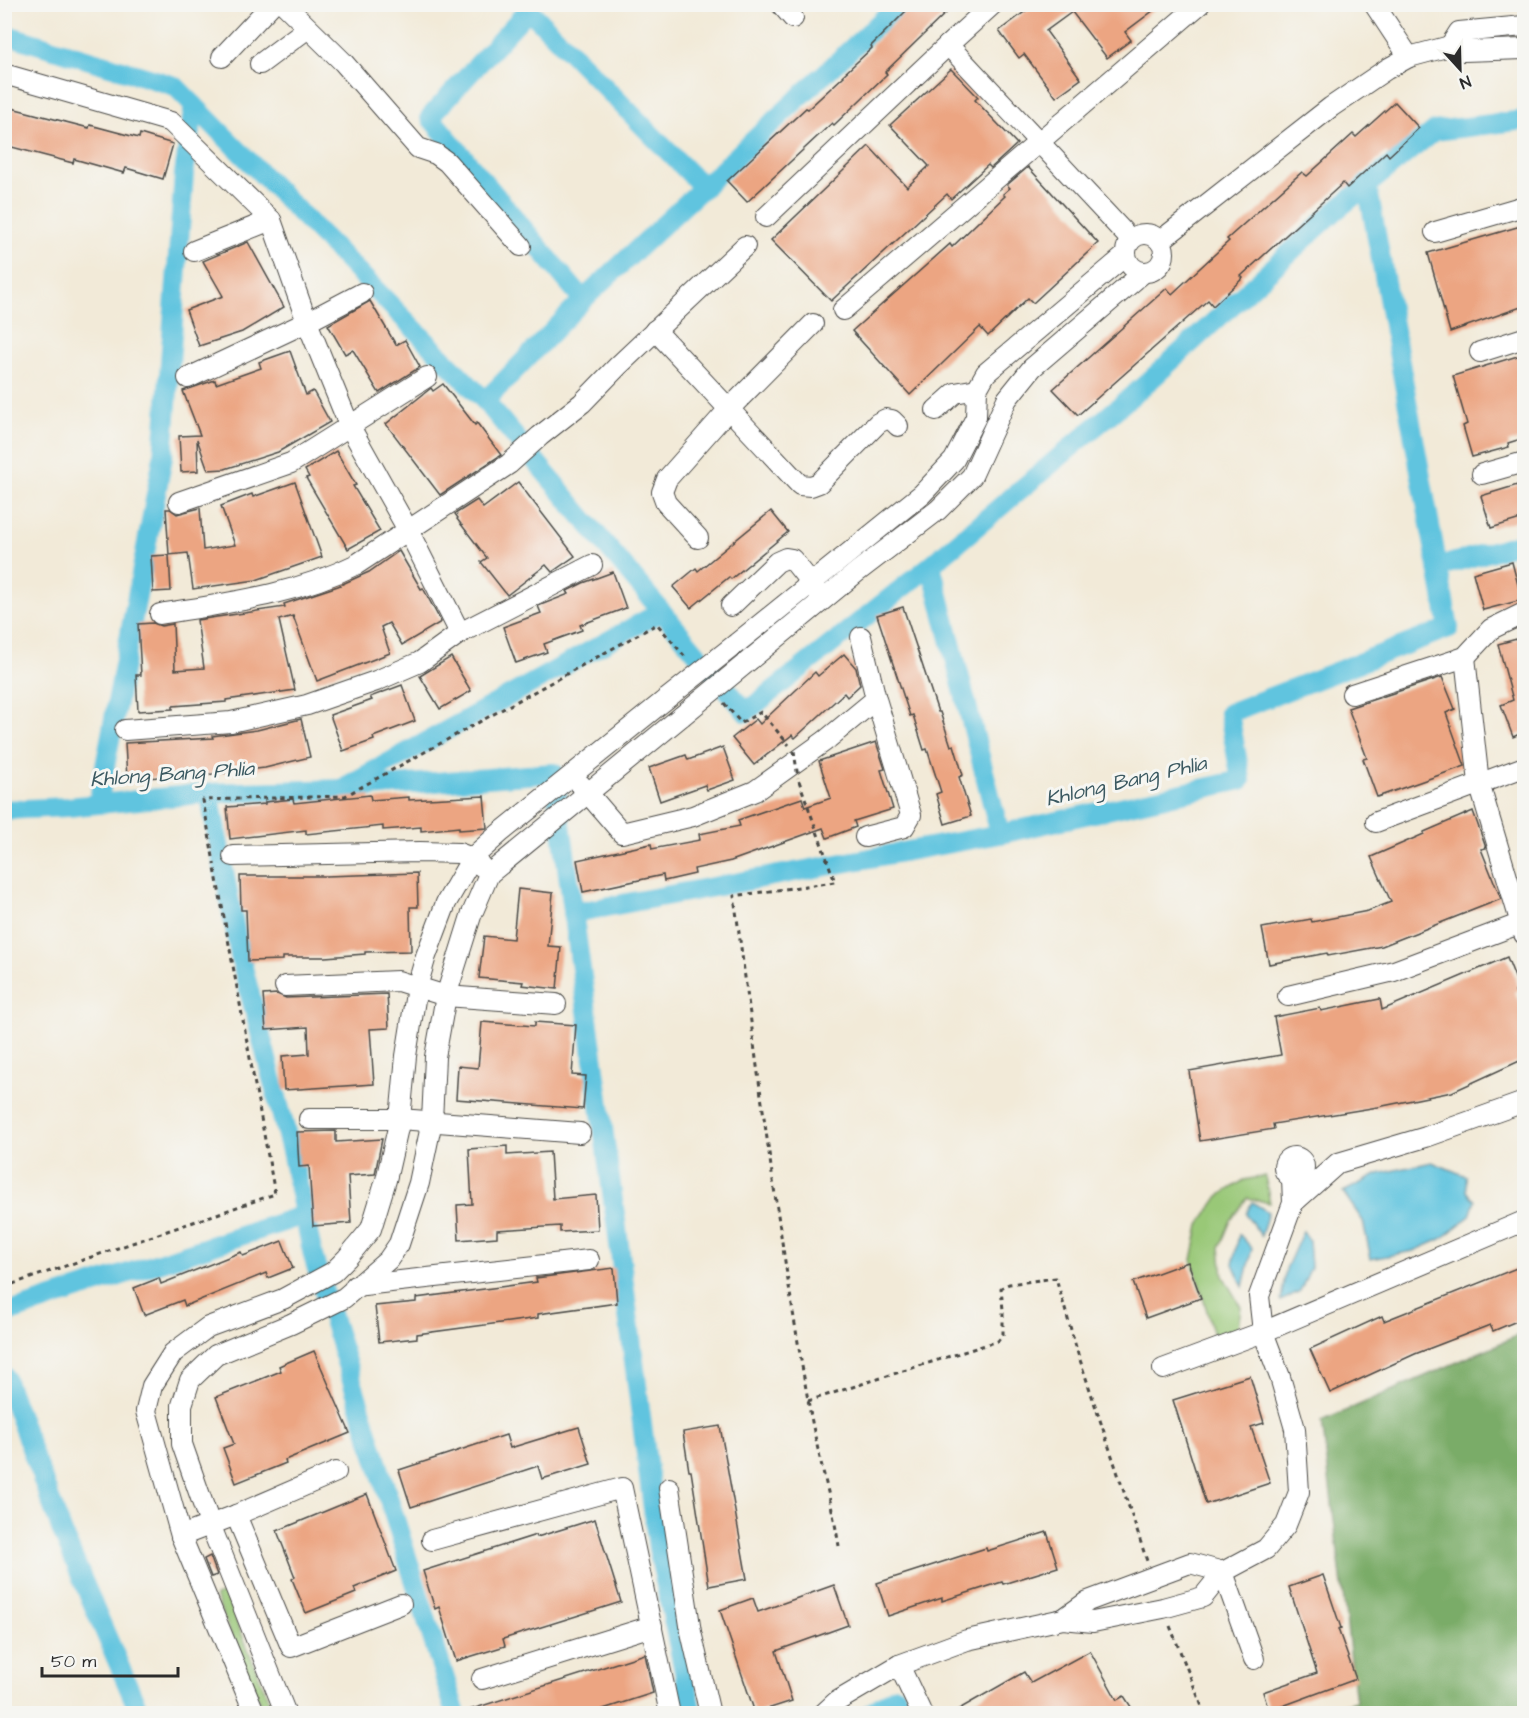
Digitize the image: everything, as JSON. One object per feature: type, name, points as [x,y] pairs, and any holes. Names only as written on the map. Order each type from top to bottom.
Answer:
[{"type":"street","points":[[222,57],[272,4]]},
{"type":"street","points":[[284,4],[344,62],[417,148],[436,154],[447,162],[521,246]]},
{"type":"street","points":[[766,216],[993,4]]},
{"type":"street","points":[[843,310],[1200,4]]},
{"type":"street","points":[[1380,6],[1409,57]]},
{"type":"street","points":[[1450,46],[1459,32],[1524,26]]},
{"type":"street","points":[[260,64],[308,28]]},
{"type":"street","points":[[948,45],[1039,142],[1128,248],[1128,263],[1132,268],[1143,273]]},
{"type":"street","points":[[1160,241],[1331,107],[1409,57],[1450,46],[1464,51],[1524,49]]},
{"type":"street","points":[[4,74],[171,122],[271,220],[307,322],[349,426],[408,530],[460,633]]},
{"type":"street","points":[[1435,232],[1524,206]]},
{"type":"street","points":[[194,251],[271,220]]},
{"type":"street","points":[[255,1713],[181,1536],[146,1411],[152,1386],[173,1353],[208,1327],[253,1308],[283,1299],[333,1272],[371,1229],[386,1180],[400,1119],[406,1056],[417,987],[446,903],[472,858],[513,822],[922,494],[954,460],[976,417],[977,389],[986,373],[1128,248],[1136,236],[1149,234],[1160,241],[1164,247],[1164,260],[1155,270],[1143,273],[1032,368],[1007,399],[972,476],[938,510],[824,599],[489,874],[471,916],[446,996],[435,1057],[432,1121],[419,1183],[399,1244],[388,1260],[351,1293],[291,1324],[216,1355],[190,1380],[182,1405],[182,1444],[210,1524],[286,1713]]},
{"type":"street","points":[[160,614],[262,597],[334,576],[357,564],[509,464],[540,435],[582,403],[655,330],[745,246]]},
{"type":"street","points":[[188,378],[307,322],[362,293]]},
{"type":"street","points":[[698,538],[666,503],[662,492],[667,479],[729,409],[813,324]]},
{"type":"street","points":[[655,330],[800,485],[811,486],[819,483],[878,423],[886,419],[892,420],[898,426]]},
{"type":"street","points":[[1480,352],[1524,338]]},
{"type":"street","points":[[179,502],[291,463],[427,377]]},
{"type":"street","points":[[936,410],[955,393],[977,389]]},
{"type":"street","points":[[1482,474],[1524,462]]},
{"type":"street","points":[[731,606],[777,562],[786,558],[792,559],[824,599]]},
{"type":"street","points":[[125,730],[231,722],[307,705],[376,681],[420,662],[460,633],[592,565]]},
{"type":"street","points":[[1352,694],[1466,657],[1491,629],[1524,613]]},
{"type":"street","points":[[861,637],[876,699],[911,815],[904,827],[865,837]]},
{"type":"street","points":[[1288,996],[1394,971],[1523,926],[1479,783],[1466,657]]},
{"type":"street","points":[[568,779],[582,798],[622,833],[693,816],[755,791],[825,741],[876,699]]},
{"type":"street","points":[[1376,822],[1524,766]]},
{"type":"street","points":[[233,856],[459,853],[472,858],[489,874]]},
{"type":"street","points":[[285,986],[398,981],[446,996],[556,1004]]},
{"type":"street","points":[[823,1713],[836,1702],[899,1665],[967,1640],[1063,1619],[1093,1622],[1163,1608],[1203,1597],[1223,1572],[1266,1549],[1286,1525],[1299,1492],[1295,1429],[1280,1377],[1263,1332],[1258,1296],[1293,1203],[1298,1170],[1338,1163],[1426,1137],[1524,1102]]},
{"type":"street","points":[[309,1119],[400,1119],[580,1133]]},
{"type":"street","points":[[1293,1203],[1338,1163]]},
{"type":"street","points":[[1163,1369],[1263,1332],[1524,1221]]},
{"type":"street","points":[[351,1293],[589,1260]]},
{"type":"street","points":[[333,1272],[351,1293]]},
{"type":"street","points":[[181,1536],[336,1472]]},
{"type":"street","points":[[432,1540],[622,1488],[670,1713]]},
{"type":"street","points":[[669,1488],[691,1632],[710,1713]]},
{"type":"street","points":[[236,1515],[291,1647],[401,1604]]},
{"type":"street","points":[[1063,1619],[1088,1601],[1190,1563],[1223,1572]]},
{"type":"street","points":[[1223,1572],[1254,1659]]},
{"type":"street","points":[[1153,1576],[1163,1608]]},
{"type":"street","points":[[482,1679],[652,1626]]},
{"type":"street","points":[[899,1665],[922,1713]]},
{"type":"path","points":[[4,1287],[275,1194],[203,800],[345,796],[657,624],[687,660]]},
{"type":"path","points":[[718,696],[741,723],[761,712],[794,751],[798,778],[835,882],[734,896],[777,1208],[808,1401],[839,1546]]},
{"type":"path","points":[[808,1401],[998,1341],[1003,1335],[1004,1310],[1000,1288],[1009,1284],[1056,1278],[1078,1354],[1153,1576]]},
{"type":"path","points":[[1163,1608],[1204,1713]]},
{"type":"green space","points":[[1265,1176],[1270,1203],[1247,1198],[1231,1220],[1220,1247],[1223,1276],[1241,1307],[1238,1328],[1214,1335],[1192,1260],[1199,1225],[1219,1196],[1244,1180]]},
{"type":"green space","points":[[1524,1333],[1524,1713],[1312,1714],[1356,1701],[1322,1421]]},
{"type":"green space","points":[[225,1593],[274,1713],[264,1713],[215,1596]]},
{"type":"water","points":[[1432,1162],[1466,1176],[1467,1191],[1475,1201],[1470,1216],[1441,1239],[1414,1251],[1371,1259],[1363,1221],[1343,1192],[1378,1174]]},
{"type":"water","points":[[1252,1202],[1268,1212],[1261,1236],[1246,1214]]},
{"type":"water","points":[[1303,1231],[1309,1240],[1311,1267],[1300,1291],[1281,1301],[1286,1269]]},
{"type":"water","points":[[1239,1234],[1252,1248],[1243,1287],[1233,1264]]},
{"type":"building","points":[[913,4],[955,4],[834,125],[832,123],[747,202],[727,181],[844,76]]},
{"type":"building","points":[[1035,4],[1162,4],[1125,32],[1131,40],[1107,58],[1072,12],[1046,31],[1081,79],[1056,97],[1024,54],[1019,58],[999,31]]},
{"type":"building","points":[[951,69],[978,97],[975,100],[1017,144],[991,168],[988,165],[951,199],[947,194],[831,301],[771,240],[869,146],[907,187],[929,166],[890,125]]},
{"type":"building","points":[[1395,102],[1419,128],[1389,156],[1386,152],[1347,188],[1343,183],[1241,276],[1243,278],[1213,306],[1208,300],[1078,415],[1053,389],[1167,288],[1172,294],[1229,241],[1227,239],[1302,172],[1307,176],[1353,134],[1356,137]]},
{"type":"building","points":[[4,106],[89,128],[90,125],[139,138],[140,134],[173,144],[163,179],[126,168],[124,173],[74,159],[73,163],[4,145]]},
{"type":"building","points":[[1028,167],[1098,243],[1033,303],[1028,298],[988,336],[980,327],[910,395],[852,331],[950,244],[952,247],[1005,196],[1003,194],[1010,188],[1007,185]]},
{"type":"building","points":[[1524,225],[1524,306],[1450,332],[1428,253]]},
{"type":"building","points":[[248,242],[284,307],[242,332],[199,346],[186,310],[223,296],[203,261]]},
{"type":"building","points":[[370,301],[396,345],[405,340],[420,367],[379,393],[353,350],[345,354],[328,325]]},
{"type":"building","points":[[290,351],[306,395],[313,391],[330,422],[278,452],[225,469],[208,470],[197,439],[198,471],[181,472],[179,436],[200,435],[183,391],[215,380],[216,384],[261,368],[259,362]]},
{"type":"building","points":[[1524,354],[1524,438],[1508,443],[1509,447],[1472,457],[1463,426],[1467,424],[1453,376]]},
{"type":"building","points":[[443,384],[501,455],[440,495],[386,424],[431,388],[433,391]]},
{"type":"building","points":[[336,451],[356,485],[353,486],[380,531],[348,549],[306,478],[309,477],[305,470]]},
{"type":"building","points":[[295,482],[322,557],[256,580],[193,589],[188,553],[169,555],[166,509],[177,514],[200,508],[203,550],[235,545],[221,506],[252,494],[253,497]]},
{"type":"building","points":[[518,482],[575,556],[552,572],[546,565],[507,595],[481,562],[487,558],[455,514],[477,500],[483,508]]},
{"type":"building","points":[[1524,483],[1524,518],[1491,528],[1481,496]]},
{"type":"building","points":[[771,511],[788,532],[731,579],[729,577],[691,608],[673,587],[696,568],[698,571]]},
{"type":"building","points":[[399,551],[421,589],[423,588],[441,622],[402,645],[389,623],[381,627],[390,653],[317,681],[293,616],[279,620],[295,690],[226,700],[226,702],[138,711],[136,675],[141,675],[138,624],[153,623],[161,626],[173,624],[175,670],[204,668],[197,620],[285,607],[284,604],[338,586],[369,572]]},
{"type":"building","points":[[169,555],[171,591],[153,592],[151,556]]},
{"type":"building","points":[[1512,562],[1522,600],[1483,610],[1473,573]]},
{"type":"building","points":[[613,572],[626,608],[580,625],[582,630],[544,644],[547,652],[516,663],[503,627],[541,613],[538,606],[569,594],[567,591],[583,583]]},
{"type":"building","points":[[903,607],[938,712],[940,712],[951,746],[954,745],[963,775],[959,777],[971,816],[945,824],[936,794],[941,792],[927,749],[924,750],[913,715],[910,716],[877,615]]},
{"type":"building","points":[[1524,637],[1524,732],[1513,737],[1501,705],[1513,700],[1498,644]]},
{"type":"building","points":[[844,654],[856,668],[860,685],[847,697],[844,693],[795,738],[792,735],[754,765],[732,738],[756,719],[760,724],[815,672],[818,676]]},
{"type":"building","points":[[451,657],[471,691],[440,709],[420,676]]},
{"type":"building","points":[[1442,677],[1455,709],[1446,713],[1465,766],[1377,797],[1363,759],[1367,758],[1348,708]]},
{"type":"building","points":[[402,685],[415,721],[343,751],[330,715],[372,700],[370,697]]},
{"type":"building","points":[[301,719],[310,757],[265,768],[214,774],[127,779],[125,743],[213,738],[212,736],[257,730]]},
{"type":"building","points":[[876,742],[885,769],[881,770],[893,809],[854,821],[856,827],[827,838],[823,828],[731,861],[694,869],[695,874],[664,881],[663,875],[583,892],[577,860],[651,844],[652,849],[700,840],[699,834],[740,826],[738,820],[802,798],[805,807],[831,798],[819,761]]},
{"type":"building","points":[[723,747],[735,780],[707,790],[705,785],[660,801],[649,768],[686,755],[688,760]]},
{"type":"building","points":[[370,795],[371,800],[484,796],[487,828],[459,830],[459,827],[421,831],[421,827],[383,830],[383,826],[306,834],[306,830],[230,839],[227,807],[293,799],[294,803]]},
{"type":"building","points":[[1473,811],[1486,848],[1481,849],[1501,899],[1382,946],[1269,964],[1262,928],[1311,919],[1312,922],[1368,911],[1391,902],[1371,857]]},
{"type":"building","points":[[417,873],[418,907],[410,907],[411,951],[365,952],[365,954],[325,957],[283,957],[283,960],[248,961],[246,910],[241,910],[240,876]]},
{"type":"building","points":[[518,889],[553,893],[548,946],[561,947],[557,989],[522,985],[523,982],[479,978],[484,936],[513,939]]},
{"type":"building","points":[[1507,957],[1520,990],[1515,992],[1524,1014],[1524,1059],[1452,1092],[1273,1124],[1274,1129],[1200,1141],[1189,1071],[1281,1055],[1274,1017],[1320,1008],[1321,1011],[1380,999],[1382,1010]]},
{"type":"building","points":[[277,994],[286,998],[387,994],[389,1028],[370,1029],[374,1084],[284,1090],[282,1056],[309,1054],[308,1027],[266,1030],[263,995]]},
{"type":"building","points":[[482,1022],[535,1026],[535,1022],[576,1025],[572,1075],[586,1076],[583,1109],[456,1099],[458,1066],[478,1068]]},
{"type":"building","points":[[336,1131],[336,1142],[382,1139],[375,1174],[348,1176],[351,1223],[313,1226],[309,1166],[299,1167],[297,1132]]},
{"type":"building","points":[[507,1146],[507,1155],[550,1152],[553,1199],[596,1195],[598,1230],[560,1232],[560,1226],[497,1230],[497,1237],[459,1240],[457,1205],[472,1204],[469,1149]]},
{"type":"building","points":[[282,1241],[293,1268],[268,1278],[266,1273],[185,1306],[183,1300],[144,1315],[134,1288],[159,1278],[161,1284],[241,1252],[243,1256]]},
{"type":"building","points":[[1188,1262],[1201,1298],[1146,1318],[1133,1282]]},
{"type":"building","points":[[1524,1265],[1524,1318],[1493,1331],[1490,1325],[1415,1354],[1330,1393],[1310,1349],[1382,1316],[1384,1321]]},
{"type":"building","points":[[614,1268],[617,1303],[538,1314],[538,1318],[417,1334],[417,1338],[379,1342],[375,1306],[416,1302],[416,1298],[537,1282],[536,1278]]},
{"type":"building","points":[[314,1351],[350,1433],[236,1483],[223,1448],[234,1444],[216,1397],[281,1371],[279,1366]]},
{"type":"building","points":[[1250,1376],[1264,1423],[1251,1427],[1270,1483],[1206,1504],[1173,1400]]},
{"type":"building","points":[[720,1426],[747,1579],[709,1586],[683,1432]]},
{"type":"building","points":[[579,1427],[591,1464],[542,1479],[538,1466],[411,1507],[399,1470],[506,1435],[510,1448]]},
{"type":"building","points":[[367,1494],[396,1571],[354,1588],[356,1593],[306,1613],[292,1579],[295,1577],[277,1531]]},
{"type":"building","points":[[595,1519],[621,1602],[503,1639],[505,1646],[456,1661],[439,1607],[435,1609],[423,1571]]},
{"type":"building","points":[[1047,1532],[1058,1567],[942,1601],[942,1598],[888,1616],[877,1583],[986,1548],[987,1551]]},
{"type":"building","points":[[210,1556],[217,1575],[211,1577],[204,1559]]},
{"type":"building","points":[[1323,1575],[1341,1628],[1338,1629],[1356,1679],[1269,1711],[1263,1692],[1317,1673],[1289,1587]]},
{"type":"building","points":[[834,1585],[848,1625],[776,1651],[792,1701],[755,1713],[720,1610],[753,1598],[758,1612]]},
{"type":"building","points":[[1090,1651],[1117,1700],[1124,1696],[1135,1713],[952,1713],[1024,1672],[1031,1683]]},
{"type":"building","points":[[645,1654],[653,1693],[597,1711],[598,1713],[470,1713],[469,1710]]},
{"type":"waterway","points":[[523,4],[704,188]]},
{"type":"waterway","points":[[485,401],[583,300],[899,4]]},
{"type":"waterway","points":[[528,10],[430,117],[583,300]]},
{"type":"waterway","points":[[4,34],[175,86],[485,401],[746,712],[931,565],[1146,384],[1334,212],[1434,131],[1524,120]]},
{"type":"waterway","points":[[98,804],[163,457],[184,174],[194,105]]},
{"type":"waterway","name":"Khlong Bang Phlia","points":[[573,913],[1000,834],[1241,780],[1229,713],[1449,628],[1367,184]]},
{"type":"waterway","name":"Khlong Bang Phlia","points":[[1438,567],[1524,542]]},
{"type":"waterway","points":[[931,565],[1000,834]]},
{"type":"waterway","points":[[350,784],[662,611]]},
{"type":"waterway","points":[[4,810],[68,807],[209,793],[343,789],[554,773],[658,1548],[693,1714]]},
{"type":"waterway","points":[[209,793],[240,956],[291,1151],[313,1256],[456,1714]]},
{"type":"waterway","points":[[4,1314],[304,1215]]},
{"type":"waterway","points":[[4,1376],[63,1534],[140,1714]]},
{"type":"waterway","points":[[869,1714],[896,1696],[904,1714]]}]
